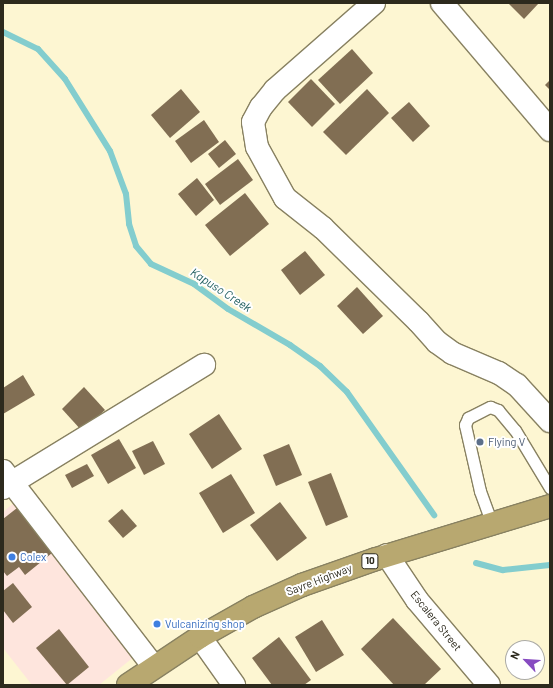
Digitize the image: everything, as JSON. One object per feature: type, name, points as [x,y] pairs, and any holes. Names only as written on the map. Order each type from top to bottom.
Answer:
[{"type":"highway","name":"Sayre Highway","points":[[128,685],[153,666],[200,637],[253,607],[302,586],[387,555],[550,506]]},
{"type":"street","points":[[374,3],[275,90],[261,107],[254,122],[256,148],[285,198],[323,228],[420,322],[437,342],[452,353],[499,373],[517,385],[550,421]]},
{"type":"street","points":[[442,3],[550,130]]},
{"type":"street","points":[[153,666],[6,480],[204,365]]},
{"type":"street","name":"Escalera Street","points":[[387,555],[417,600],[489,685]]},
{"type":"street","points":[[200,637],[234,685]]},
{"type":"lane","points":[[492,524],[480,491],[465,425],[468,418],[490,407],[498,410],[515,430],[550,488]]},
{"type":"shaded area","points":[[15,502],[135,656],[99,685],[32,685],[3,648],[3,512]]},
{"type":"building","points":[[508,3],[539,3],[524,19]]},
{"type":"building","points":[[352,49],[373,73],[340,104],[318,80]]},
{"type":"building","points":[[311,79],[335,104],[312,127],[288,102]]},
{"type":"building","points":[[550,80],[550,90],[545,85]]},
{"type":"building","points":[[181,89],[200,112],[170,138],[151,115]]},
{"type":"building","points":[[367,89],[389,113],[346,155],[323,132]]},
{"type":"building","points":[[409,102],[430,126],[413,142],[391,118]]},
{"type":"building","points":[[204,120],[219,142],[191,163],[175,141]]},
{"type":"building","points":[[225,140],[236,154],[219,168],[208,154]]},
{"type":"building","points":[[238,159],[253,180],[220,205],[205,184]]},
{"type":"building","points":[[197,178],[214,200],[196,216],[178,194]]},
{"type":"building","points":[[245,193],[269,224],[230,256],[205,225]]},
{"type":"building","points":[[305,251],[325,275],[300,295],[281,270]]},
{"type":"building","points":[[357,287],[383,316],[363,334],[337,306]]},
{"type":"building","points":[[23,375],[35,395],[3,414],[3,388]]},
{"type":"building","points":[[84,387],[105,410],[82,431],[62,409]]},
{"type":"building","points":[[219,414],[242,449],[212,469],[189,434]]},
{"type":"building","points":[[119,439],[136,468],[108,484],[91,455]]},
{"type":"building","points":[[153,441],[165,464],[144,475],[132,451]]},
{"type":"building","points":[[289,444],[302,475],[276,486],[263,455]]},
{"type":"building","points":[[87,464],[94,476],[72,488],[65,475]]},
{"type":"building","points":[[331,473],[348,517],[326,526],[308,482]]},
{"type":"building","points":[[231,474],[255,513],[223,533],[199,493]]},
{"type":"building","points":[[280,502],[307,538],[277,561],[250,525]]},
{"type":"building","points":[[17,508],[52,553],[25,575],[19,567],[7,576],[3,571],[3,519]]},
{"type":"building","points":[[122,509],[137,526],[123,538],[108,521]]},
{"type":"building","points":[[13,583],[32,607],[13,623],[3,610],[3,591]]},
{"type":"building","points":[[393,618],[441,669],[424,685],[394,685],[361,649]]},
{"type":"building","points":[[322,620],[344,655],[316,672],[295,637]]},
{"type":"building","points":[[59,629],[89,667],[67,685],[36,648]]},
{"type":"building","points":[[279,637],[311,680],[304,685],[272,685],[252,658]]},
{"type":"waterway","name":"Kapuso Creek","points":[[3,32],[38,49],[65,79],[110,151],[126,194],[129,224],[136,246],[151,264],[194,284],[228,309],[290,345],[320,366],[347,392],[434,515]]},
{"type":"waterway","name":"Kapuso Creek","points":[[476,563],[503,570],[550,565]]},
{"type":"place","name":"Flying V","points":[[480,442]]},
{"type":"place","name":"Colex","points":[[12,557]]},
{"type":"place","name":"Vulcanizing shop","points":[[157,624]]}]
